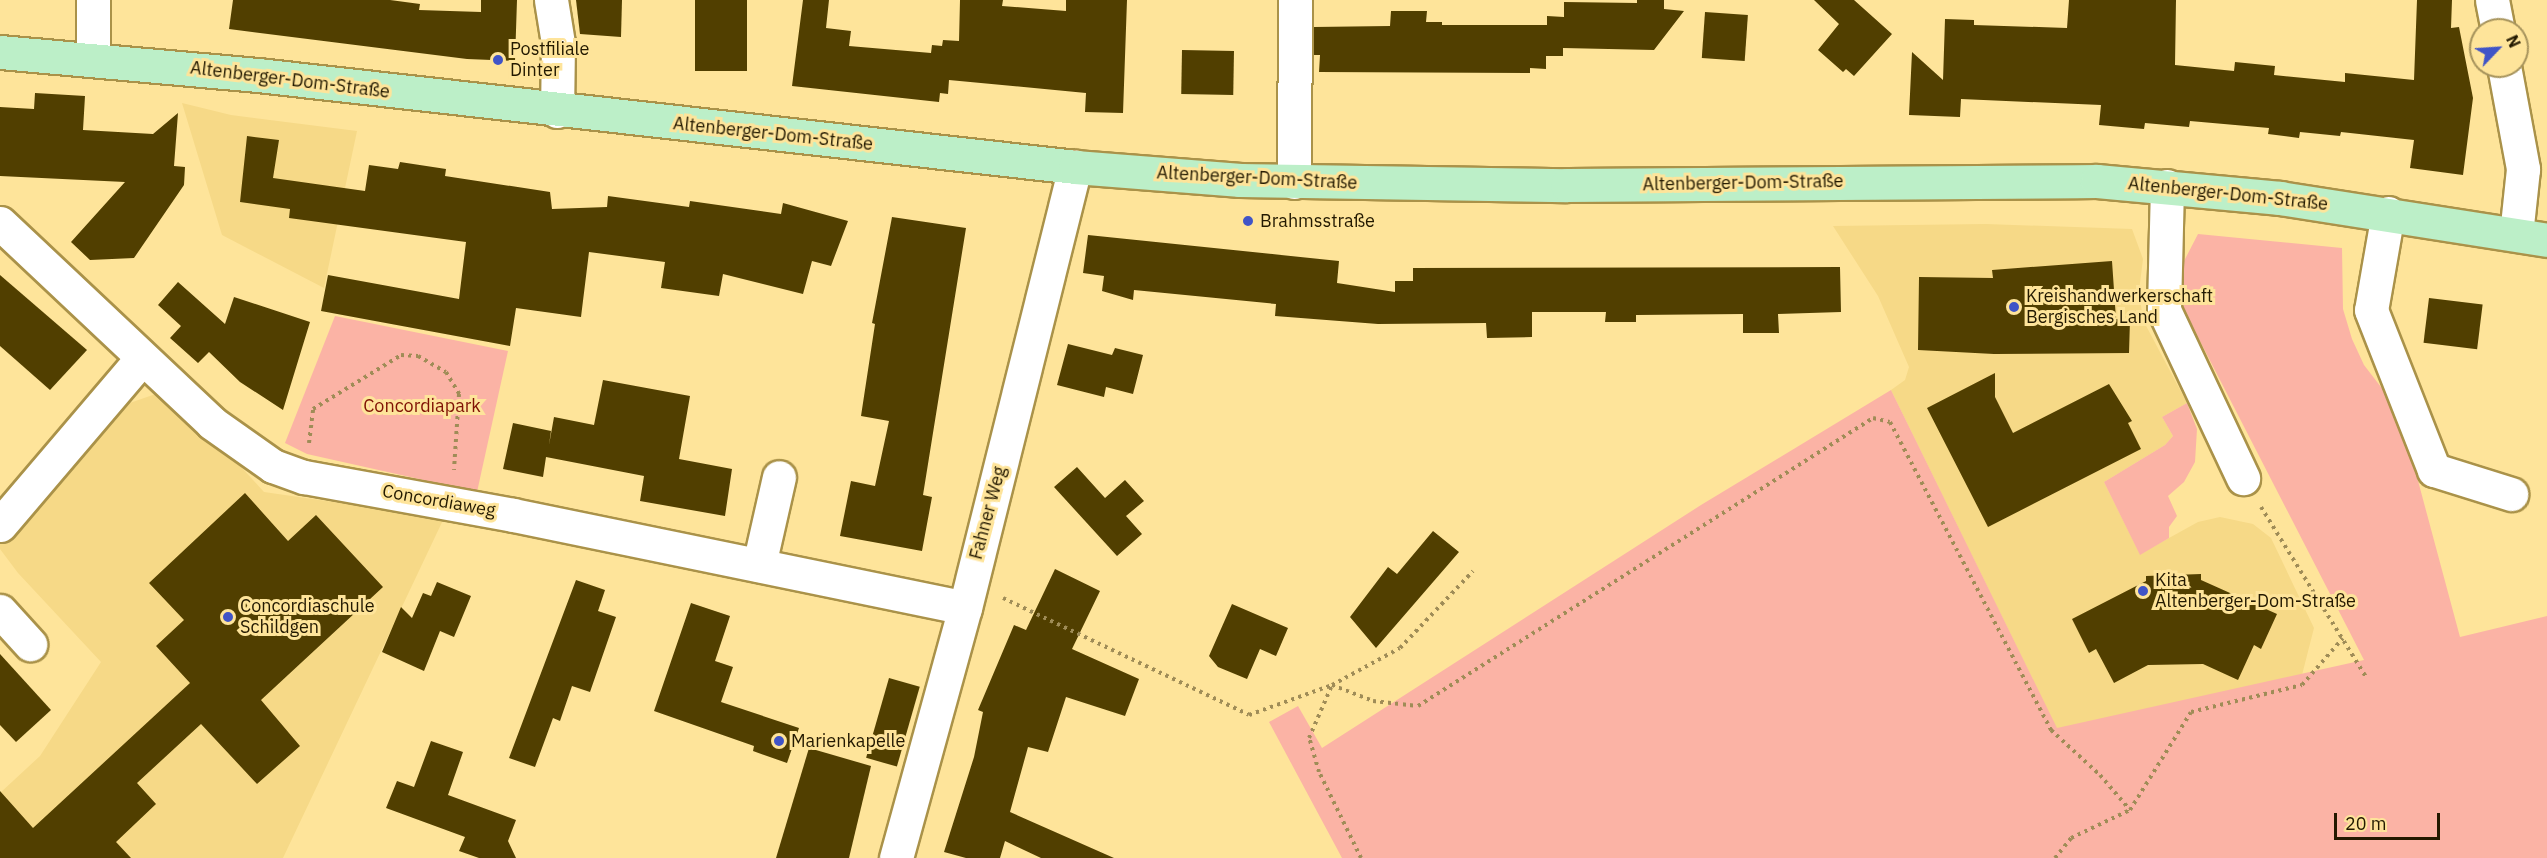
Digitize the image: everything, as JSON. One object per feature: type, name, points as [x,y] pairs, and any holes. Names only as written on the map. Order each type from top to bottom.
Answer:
[{"type":"main road","name":"Altenberger-Dom-Straße","points":[[0,52],[93,60],[1075,167],[1294,182],[1567,184],[2074,180],[2167,186],[2388,213],[2532,237]]},
{"type":"street","points":[[93,0],[93,60]]},
{"type":"street","points":[[551,0],[558,43],[557,111]]},
{"type":"street","points":[[1294,182],[1295,0]]},
{"type":"street","points":[[2492,0],[2496,18]]},
{"type":"street","name":"Altenberger-Dom-Straße","points":[[2506,78],[2523,169],[2532,237]]},
{"type":"street","name":"Fahner Weg","points":[[896,858],[967,595],[1075,167]]},
{"type":"street","points":[[2167,186],[2164,310],[2243,478]]},
{"type":"street","points":[[2388,213],[2372,310],[2434,471],[2511,494]]},
{"type":"street","name":"Concordiaweg","points":[[0,224],[212,423],[273,466],[304,477],[451,503],[759,565],[967,595]]},
{"type":"street","points":[[0,525],[142,358]]},
{"type":"street","points":[[759,565],[779,477]]},
{"type":"street","points":[[0,611],[30,644]]},
{"type":"path","points":[[304,477],[313,408],[400,355],[418,356],[446,372],[459,394],[451,503]]},
{"type":"path","points":[[1332,685],[1373,701],[1418,706],[1873,418],[1890,422],[2051,730],[2100,775],[2130,810]]},
{"type":"path","points":[[2243,478],[2366,677]]},
{"type":"path","points":[[967,595],[1249,715],[1332,685],[1400,648],[1473,571]]},
{"type":"path","points":[[2055,858],[2071,838],[2130,810],[2191,712],[2302,685],[2343,638]]},
{"type":"path","points":[[1332,685],[1309,738],[1319,772],[1361,858]]},
{"type":"shaded area","points":[[182,103],[231,115],[357,131],[324,288],[222,235]]},
{"type":"shaded area","points":[[1986,224],[2132,229],[2143,259],[2139,291],[2143,320],[2187,403],[2162,417],[2173,436],[2165,445],[2104,482],[2140,554],[2198,522],[2220,517],[2253,524],[2271,538],[2314,628],[2302,675],[2057,729],[1891,390],[1905,380],[1909,367],[1878,296],[1833,226]]},
{"type":"shaded area","name":"Concordiaschule Schildgen","points":[[170,389],[264,492],[444,518],[283,858],[0,858],[0,793],[40,756],[101,662],[18,573],[0,549],[0,543],[124,405]]},
{"type":"green space","points":[[2198,234],[2342,248],[2343,309],[2352,339],[2364,365],[2384,391],[2410,451],[2460,637],[2547,616],[2547,858],[1342,858],[1269,722],[1298,706],[1322,748],[1701,505],[1891,390],[2057,728],[2364,660],[2185,312],[2181,296],[2183,263]]},
{"type":"green space","name":"Concordiapark","points":[[335,316],[508,351],[477,492],[307,454],[285,443]]},
{"type":"green space","points":[[2187,403],[2197,429],[2195,462],[2184,482],[2168,496],[2177,516],[2169,527],[2169,538],[2140,555],[2104,482],[2165,445],[2173,436],[2162,417]]},
{"type":"building","points":[[233,0],[390,0],[420,4],[419,10],[481,12],[481,0],[517,0],[515,61],[467,59],[229,29]]},
{"type":"building","points":[[576,0],[622,0],[621,37],[580,34]]},
{"type":"building","points":[[695,0],[747,0],[747,71],[695,71]]},
{"type":"building","points":[[803,0],[829,0],[826,28],[851,31],[849,46],[931,53],[932,45],[942,46],[943,40],[959,41],[960,0],[1003,0],[1002,6],[1066,11],[1066,0],[1127,0],[1123,113],[1085,112],[1086,93],[949,80],[948,94],[940,93],[939,102],[792,86]]},
{"type":"building","points":[[1637,0],[1664,0],[1664,9],[1684,11],[1654,50],[1563,48],[1563,56],[1546,56],[1546,69],[1530,68],[1530,73],[1319,72],[1320,55],[1313,55],[1314,27],[1390,26],[1391,11],[1427,11],[1426,22],[1442,22],[1442,25],[1547,25],[1547,16],[1564,17],[1564,2],[1637,3]]},
{"type":"building","points":[[1814,0],[1854,0],[1892,34],[1854,76],[1846,69],[1843,72],[1818,50],[1839,24]]},
{"type":"building","points":[[2069,0],[2176,0],[2175,65],[2234,71],[2235,62],[2275,66],[2274,75],[2345,82],[2345,73],[2414,80],[2417,0],[2452,0],[2451,28],[2459,27],[2473,98],[2463,175],[2410,168],[2414,140],[2341,132],[2340,136],[2300,132],[2299,138],[2268,134],[2269,128],[2190,121],[2189,127],[2145,123],[2144,129],[2099,125],[2101,105],[1961,99],[1960,117],[1909,115],[1912,52],[1943,80],[1945,19],[1974,20],[1974,25],[2067,28]]},
{"type":"building","points":[[1705,12],[1748,15],[1745,61],[1702,58]]},
{"type":"building","points":[[1182,50],[1234,51],[1233,95],[1181,94]]},
{"type":"building","points":[[35,93],[85,96],[83,130],[153,134],[178,113],[174,166],[185,167],[184,185],[134,258],[90,260],[71,242],[125,182],[0,176],[0,107],[34,109]]},
{"type":"building","points":[[247,136],[279,140],[273,178],[365,191],[369,165],[398,169],[400,162],[446,169],[445,176],[550,192],[552,209],[607,207],[608,196],[689,207],[690,201],[781,214],[783,203],[848,221],[831,266],[812,261],[803,294],[723,274],[719,296],[661,288],[665,262],[589,252],[581,317],[516,308],[510,346],[321,311],[328,275],[459,299],[466,242],[289,218],[290,209],[240,202]]},
{"type":"building","points":[[892,217],[966,228],[923,495],[932,497],[922,551],[840,536],[851,481],[875,486],[889,421],[861,416],[875,324],[872,323]]},
{"type":"building","points":[[1088,235],[1339,261],[1337,283],[1395,292],[1395,281],[1413,281],[1413,268],[1840,267],[1841,312],[1778,314],[1779,333],[1743,333],[1743,314],[1636,315],[1636,322],[1605,322],[1606,312],[1532,312],[1532,337],[1487,338],[1486,323],[1378,324],[1275,316],[1276,304],[1134,290],[1133,300],[1102,291],[1104,276],[1083,273]]},
{"type":"building","name":"Kreishandwerkerschaft Bergisches Land","points":[[2112,261],[2116,319],[2130,320],[2129,353],[1994,354],[1918,350],[1919,277],[1993,278],[1992,270]]},
{"type":"building","points":[[0,275],[87,350],[50,390],[0,346]]},
{"type":"building","points":[[178,282],[225,324],[234,297],[310,322],[283,410],[240,382],[209,352],[198,363],[170,338],[181,326],[158,305]]},
{"type":"building","points":[[2429,298],[2483,305],[2477,349],[2424,343]]},
{"type":"building","points":[[1068,344],[1112,355],[1115,348],[1143,355],[1133,394],[1106,387],[1104,397],[1057,385]]},
{"type":"building","points":[[1995,373],[1995,397],[2013,433],[2109,384],[2132,421],[2128,423],[2141,449],[1988,527],[1927,408]]},
{"type":"building","points":[[603,380],[690,396],[679,459],[732,469],[725,516],[640,501],[644,476],[546,457],[543,477],[503,469],[513,423],[551,431],[549,445],[554,417],[594,425]]},
{"type":"building","points":[[1077,467],[1105,498],[1125,480],[1144,501],[1126,516],[1142,534],[1117,556],[1054,487]]},
{"type":"building","points":[[245,493],[288,541],[316,515],[383,587],[261,700],[300,746],[257,784],[201,724],[137,783],[156,804],[116,842],[131,858],[0,858],[0,791],[33,828],[190,683],[156,646],[184,620],[149,583]]},
{"type":"building","points":[[1433,531],[1459,552],[1376,648],[1350,617],[1388,567],[1397,574]]},
{"type":"building","points":[[1055,569],[1100,591],[1072,649],[1139,679],[1125,716],[1066,697],[1048,752],[1028,747],[1010,812],[1114,858],[1041,858],[1005,841],[1000,858],[966,858],[944,852],[974,757],[983,712],[978,710],[1014,625],[1026,630]]},
{"type":"building","points":[[2201,574],[2201,580],[2277,614],[2261,649],[2254,645],[2238,680],[2203,664],[2148,665],[2114,683],[2096,649],[2089,653],[2072,619],[2146,581],[2146,576]]},
{"type":"building","points":[[576,580],[605,590],[598,611],[616,617],[590,692],[572,686],[560,721],[553,718],[535,767],[509,758]]},
{"type":"building","points":[[437,582],[471,596],[454,637],[440,631],[424,671],[382,652],[401,607],[412,618],[423,593],[431,596]]},
{"type":"building","points":[[691,603],[730,616],[715,661],[733,667],[721,702],[799,728],[787,763],[753,751],[754,746],[654,711]]},
{"type":"building","points":[[1232,604],[1288,628],[1276,656],[1260,649],[1247,679],[1218,667],[1209,656]]},
{"type":"building","points":[[0,654],[51,710],[16,742],[0,725]]},
{"type":"building","points":[[889,678],[920,687],[897,767],[866,758]]},
{"type":"building","points":[[431,741],[463,752],[448,795],[516,820],[508,841],[516,858],[479,858],[459,851],[465,837],[386,808],[397,781],[414,787]]},
{"type":"building","points":[[809,748],[871,766],[849,858],[776,858]]},
{"type":"place","name":"Postfiliale Dinter","points":[[498,60]]},
{"type":"place","name":"Brahmsstraße","points":[[1248,221]]},
{"type":"place","name":"Kreishandwerkerschaft Bergisches Land","points":[[2014,307]]},
{"type":"place","name":"Kita Altenberger-Dom-Straße","points":[[2143,591]]},
{"type":"place","name":"Concordiaschule Schildgen","points":[[228,617]]},
{"type":"place","name":"Marienkapelle","points":[[779,741]]}]
